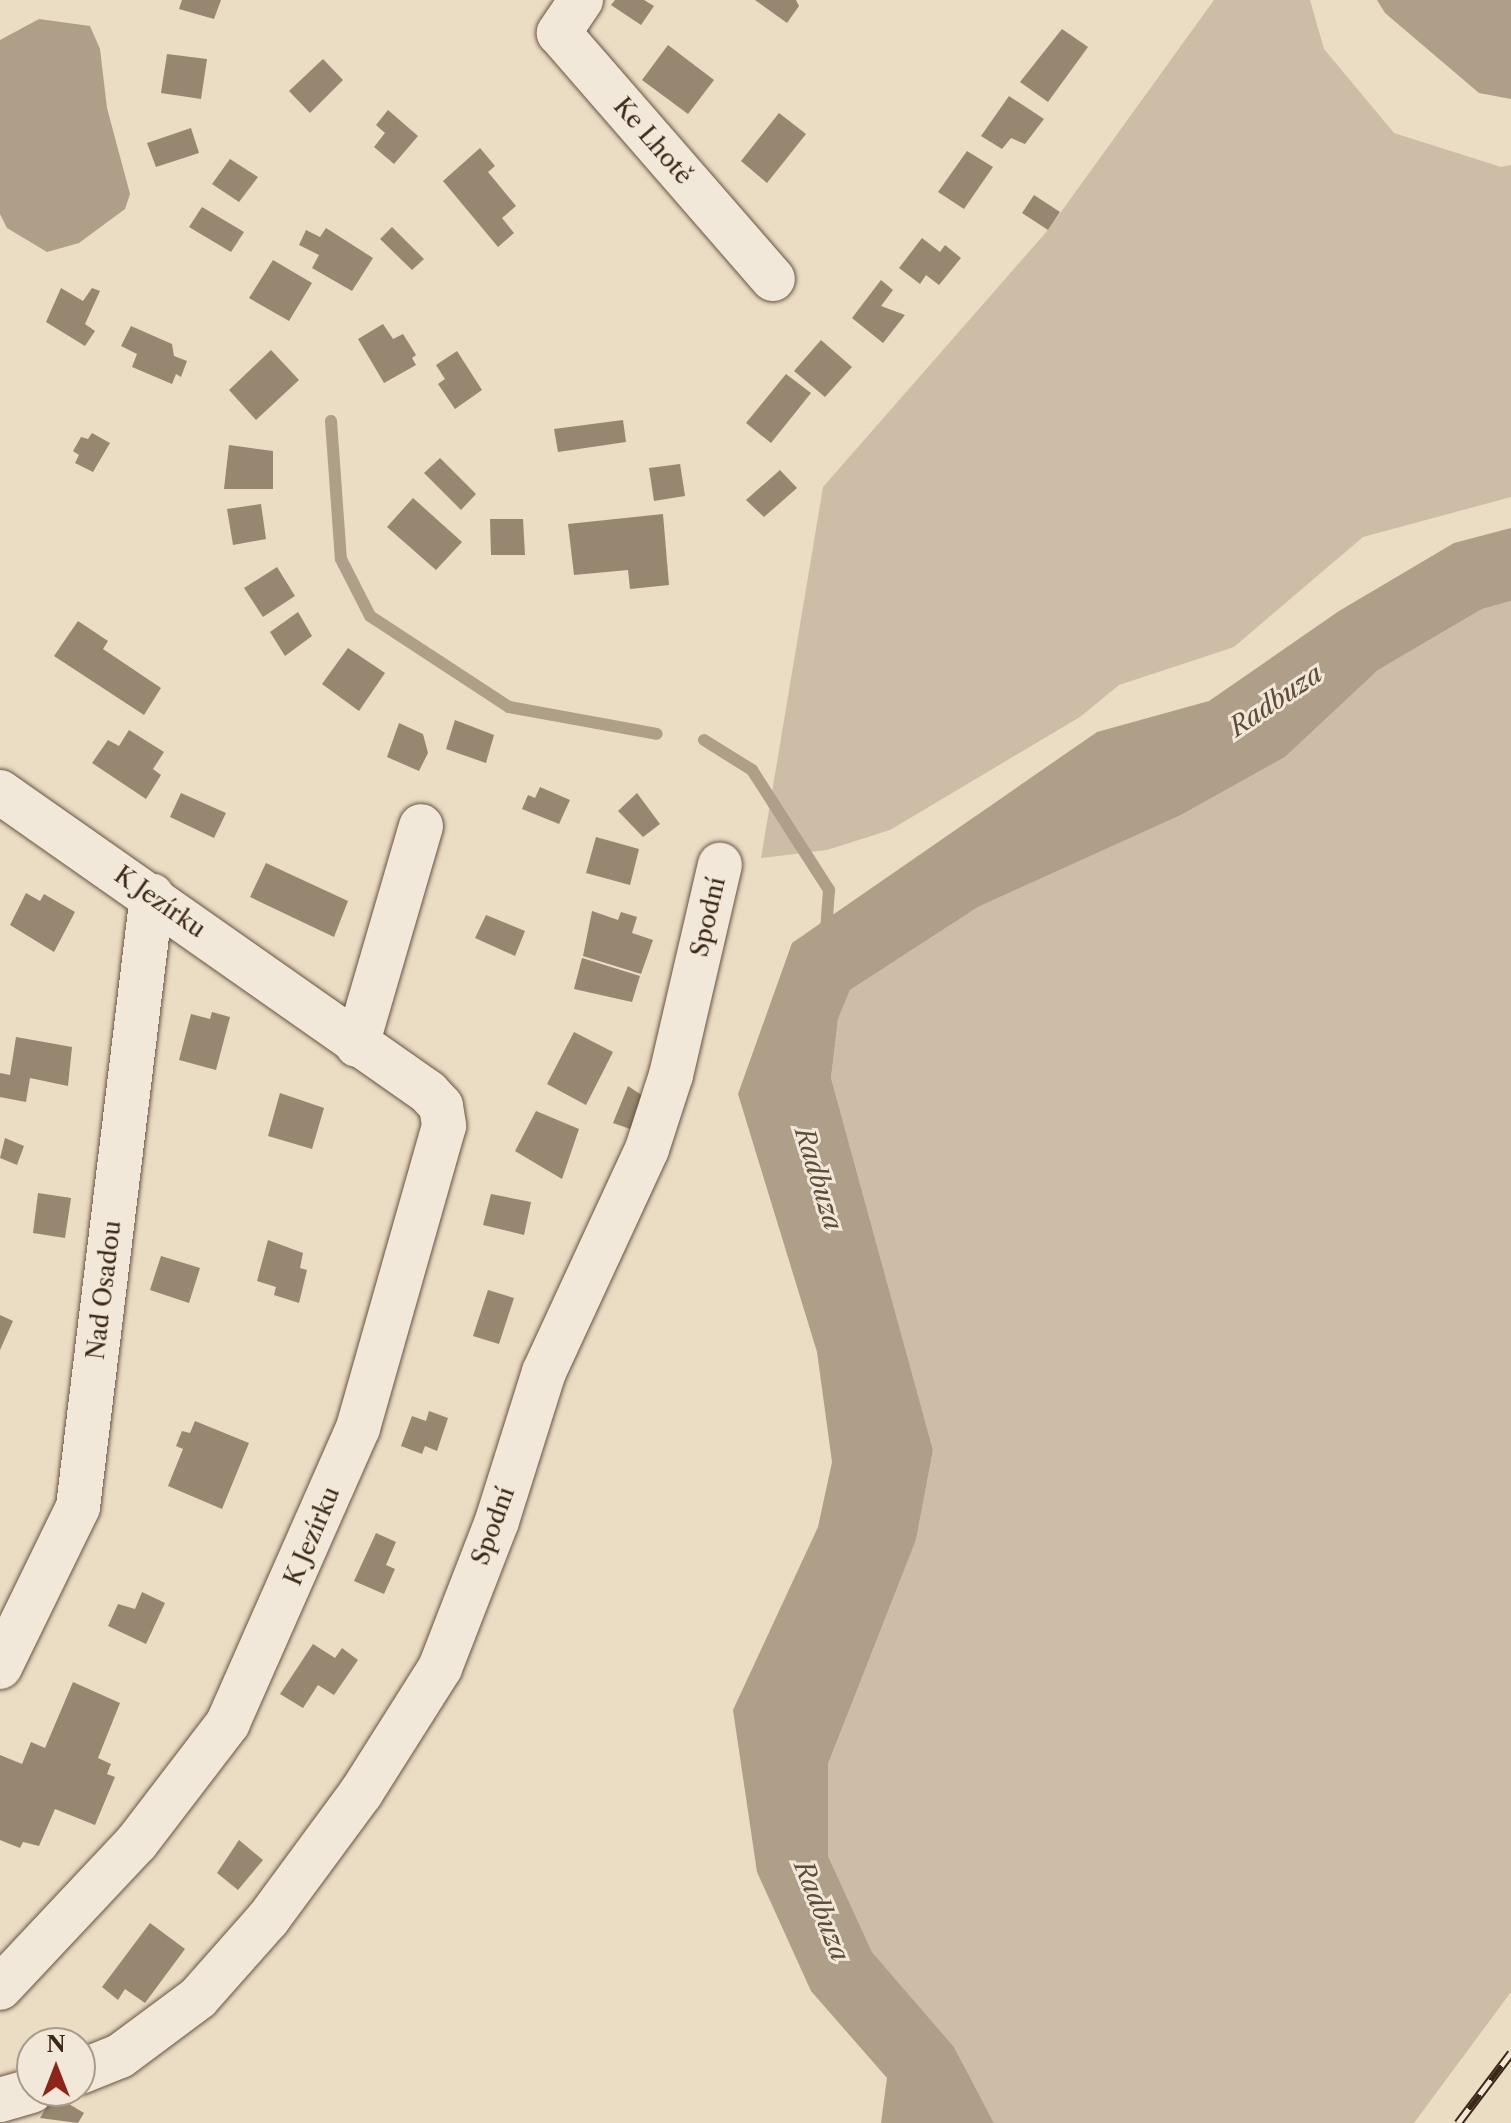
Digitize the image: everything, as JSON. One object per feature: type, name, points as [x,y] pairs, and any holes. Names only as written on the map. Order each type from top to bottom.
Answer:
[{"type":"street","name":"Ke Lhotě","points":[[581,0],[559,33],[773,279]]},
{"type":"street","name":"K Jezírku","points":[[0,792],[152,895],[357,1045],[428,1092],[441,1106],[444,1126],[358,1428],[228,1723],[137,1842],[0,1988]]},
{"type":"street","points":[[357,1045],[421,826]]},
{"type":"street","name":"Spodní","points":[[96,2066],[120,2056],[198,1998],[268,1919],[361,1793],[440,1668],[497,1521],[544,1372],[647,1149],[671,1075],[720,865]]},
{"type":"street","name":"Nad Osadou","points":[[0,1667],[78,1507],[152,895]]},
{"type":"shaded area","points":[[1214,0],[1310,0],[1324,49],[1394,133],[1501,167],[1511,165],[1511,497],[1363,537],[1234,647],[1119,685],[1080,717],[890,830],[827,850],[761,858],[823,487],[1048,230]]},
{"type":"shaded area","points":[[1511,601],[1511,1992],[1414,2123],[994,2123],[954,2047],[872,1952],[828,1856],[828,1764],[916,1540],[933,1450],[831,1078],[838,1019],[850,990],[978,907],[1181,815],[1285,757],[1378,670],[1482,609]]},
{"type":"water","points":[[1377,0],[1511,0],[1511,99],[1479,93],[1385,13]]},
{"type":"water","points":[[39,19],[90,26],[100,49],[107,108],[130,194],[125,209],[79,243],[47,252],[7,228],[0,214],[0,40]]},
{"type":"water","name":"Radbuza","points":[[1511,528],[1511,601],[1482,609],[1378,670],[1285,757],[1181,815],[978,907],[850,990],[838,1019],[831,1078],[933,1450],[916,1540],[828,1764],[828,1856],[872,1952],[954,2047],[994,2123],[881,2123],[887,2078],[811,1991],[757,1872],[733,1710],[818,1527],[832,1462],[817,1352],[738,1094],[792,943],[1097,732],[1209,701],[1339,611],[1454,543]]},
{"type":"building","points":[[182,0],[221,0],[214,19],[179,9]]},
{"type":"building","points":[[615,0],[644,0],[654,6],[641,25],[611,5]]},
{"type":"building","points":[[755,0],[796,0],[799,6],[787,23]]},
{"type":"building","points":[[1062,29],[1088,47],[1048,102],[1020,82]]},
{"type":"building","points":[[668,45],[714,80],[688,114],[642,80]]},
{"type":"building","points":[[167,54],[207,59],[201,99],[161,93]]},
{"type":"building","points":[[323,59],[343,80],[310,113],[289,91]]},
{"type":"building","points":[[1009,96],[1044,119],[1025,144],[1011,138],[1002,149],[981,136]]},
{"type":"building","points":[[388,110],[418,136],[394,164],[374,147],[385,133],[376,125]]},
{"type":"building","points":[[779,113],[806,134],[767,183],[741,161]]},
{"type":"building","points":[[191,128],[199,153],[156,167],[147,143]]},
{"type":"building","points":[[480,148],[495,166],[488,172],[516,206],[502,218],[514,233],[498,247],[443,181]]},
{"type":"building","points":[[967,151],[993,167],[964,209],[938,192]]},
{"type":"building","points":[[230,159],[258,177],[239,202],[212,184]]},
{"type":"building","points":[[1034,195],[1060,212],[1048,230],[1022,213]]},
{"type":"building","points":[[202,207],[244,232],[231,252],[189,227]]},
{"type":"building","points":[[392,227],[424,259],[412,270],[380,239]]},
{"type":"building","points":[[326,228],[373,258],[352,291],[312,268],[319,255],[299,245],[306,230],[320,237]]},
{"type":"building","points":[[922,238],[940,252],[945,245],[961,258],[939,285],[926,275],[920,284],[899,268]]},
{"type":"building","points":[[273,260],[312,283],[289,321],[249,298]]},
{"type":"building","points":[[881,280],[893,290],[881,306],[905,315],[883,343],[852,318]]},
{"type":"building","points":[[61,288],[83,301],[92,288],[100,291],[85,324],[95,331],[85,346],[46,322]]},
{"type":"building","points":[[383,324],[393,339],[403,334],[416,355],[412,358],[416,365],[384,383],[358,339]]},
{"type":"building","points":[[131,326],[172,344],[174,356],[187,361],[181,377],[176,374],[172,384],[132,367],[137,354],[121,346]]},
{"type":"building","points":[[821,340],[852,367],[825,397],[794,371]]},
{"type":"building","points":[[271,350],[299,380],[256,420],[229,390]]},
{"type":"building","points":[[457,351],[482,390],[455,409],[438,384],[445,379],[436,365]]},
{"type":"building","points":[[786,374],[811,393],[771,443],[746,423]]},
{"type":"building","points":[[623,420],[626,442],[558,452],[554,429]]},
{"type":"building","points":[[92,433],[110,443],[93,472],[75,463],[79,455],[73,451],[81,437],[88,439]]},
{"type":"building","points":[[229,445],[273,451],[273,489],[224,489]]},
{"type":"building","points":[[440,458],[476,494],[461,510],[424,473]]},
{"type":"building","points":[[680,464],[685,496],[654,501],[649,468]]},
{"type":"building","points":[[780,470],[797,488],[764,517],[746,500]]},
{"type":"building","points":[[413,498],[462,542],[436,570],[387,527]]},
{"type":"building","points":[[261,504],[266,539],[233,545],[227,509]]},
{"type":"building","points":[[663,514],[669,585],[630,589],[628,570],[574,575],[568,524]]},
{"type":"building","points":[[490,519],[523,519],[525,555],[491,555]]},
{"type":"building","points":[[277,567],[295,596],[263,617],[244,588]]},
{"type":"building","points":[[298,612],[312,636],[285,656],[270,632]]},
{"type":"building","points":[[78,621],[108,641],[103,649],[161,688],[144,715],[54,656]]},
{"type":"building","points":[[348,648],[385,673],[359,711],[322,684]]},
{"type":"building","points":[[455,720],[494,735],[486,763],[446,749]]},
{"type":"building","points":[[399,723],[423,734],[428,753],[419,771],[387,757]]},
{"type":"building","points":[[129,730],[164,752],[153,769],[161,775],[146,799],[92,763],[108,740],[119,746]]},
{"type":"building","points":[[540,787],[570,800],[559,824],[522,809],[528,795],[535,798]]},
{"type":"building","points":[[181,793],[226,813],[214,838],[170,817]]},
{"type":"building","points":[[637,793],[660,824],[643,837],[618,811]]},
{"type":"building","points":[[596,837],[639,849],[630,885],[586,873]]},
{"type":"building","points":[[266,863],[348,901],[334,937],[250,897]]},
{"type":"building","points":[[26,893],[40,901],[44,894],[75,912],[54,952],[10,925]]},
{"type":"building","points":[[592,911],[618,920],[621,912],[637,917],[632,933],[653,940],[641,974],[583,956]]},
{"type":"building","points":[[486,915],[525,931],[515,956],[475,938]]},
{"type":"building","points":[[582,958],[640,976],[632,1002],[574,989]]},
{"type":"building","points":[[212,1012],[230,1017],[216,1070],[179,1060],[191,1014],[210,1019]]},
{"type":"building","points":[[574,1032],[613,1052],[586,1105],[547,1084]]},
{"type":"building","points":[[16,1037],[72,1047],[68,1086],[30,1078],[26,1102],[0,1097],[0,1073],[10,1075]]},
{"type":"building","points":[[628,1086],[646,1098],[633,1130],[613,1123]]},
{"type":"building","points":[[280,1093],[324,1108],[312,1149],[268,1136]]},
{"type":"building","points":[[536,1111],[579,1129],[562,1179],[515,1151]]},
{"type":"building","points":[[5,1138],[24,1146],[17,1165],[0,1158]]},
{"type":"building","points":[[38,1193],[71,1198],[65,1238],[33,1233]]},
{"type":"building","points":[[491,1194],[531,1202],[524,1235],[483,1225]]},
{"type":"building","points":[[268,1240],[303,1253],[300,1268],[307,1270],[299,1303],[274,1295],[276,1287],[257,1281]]},
{"type":"building","points":[[161,1256],[200,1268],[189,1303],[150,1290]]},
{"type":"building","points":[[488,1290],[514,1298],[499,1344],[473,1336]]},
{"type":"building","points":[[0,1315],[13,1321],[0,1350]]},
{"type":"building","points":[[429,1411],[448,1418],[437,1451],[425,1446],[422,1454],[401,1446],[412,1416],[426,1421]]},
{"type":"building","points":[[195,1421],[249,1443],[222,1509],[168,1486],[183,1449],[176,1446],[182,1431],[190,1433]]},
{"type":"building","points":[[376,1533],[396,1542],[386,1565],[395,1569],[384,1594],[354,1581]]},
{"type":"building","points":[[142,1592],[165,1603],[146,1644],[108,1626],[118,1604],[135,1609]]},
{"type":"building","points":[[313,1644],[335,1658],[342,1648],[358,1660],[334,1695],[318,1685],[303,1708],[280,1694]]},
{"type":"building","points":[[73,1682],[120,1703],[98,1758],[111,1764],[107,1774],[115,1777],[95,1825],[55,1809],[39,1846],[23,1842],[20,1848],[0,1840],[0,1755],[22,1764],[31,1742],[45,1748]]},
{"type":"building","points":[[239,1840],[263,1860],[238,1890],[217,1873]]},
{"type":"building","points":[[150,1923],[185,1949],[145,2003],[125,1989],[118,2000],[102,1987]]},
{"type":"building","points":[[47,2107],[74,2107],[84,2113],[78,2123],[40,2118]]},
{"type":"waterway","points":[[331,421],[341,559],[370,616],[509,707],[657,734]]},
{"type":"waterway","points":[[704,740],[752,770],[829,890],[826,931]]},
{"type":"railway","points":[[1458,2123],[1511,2053]]}]
